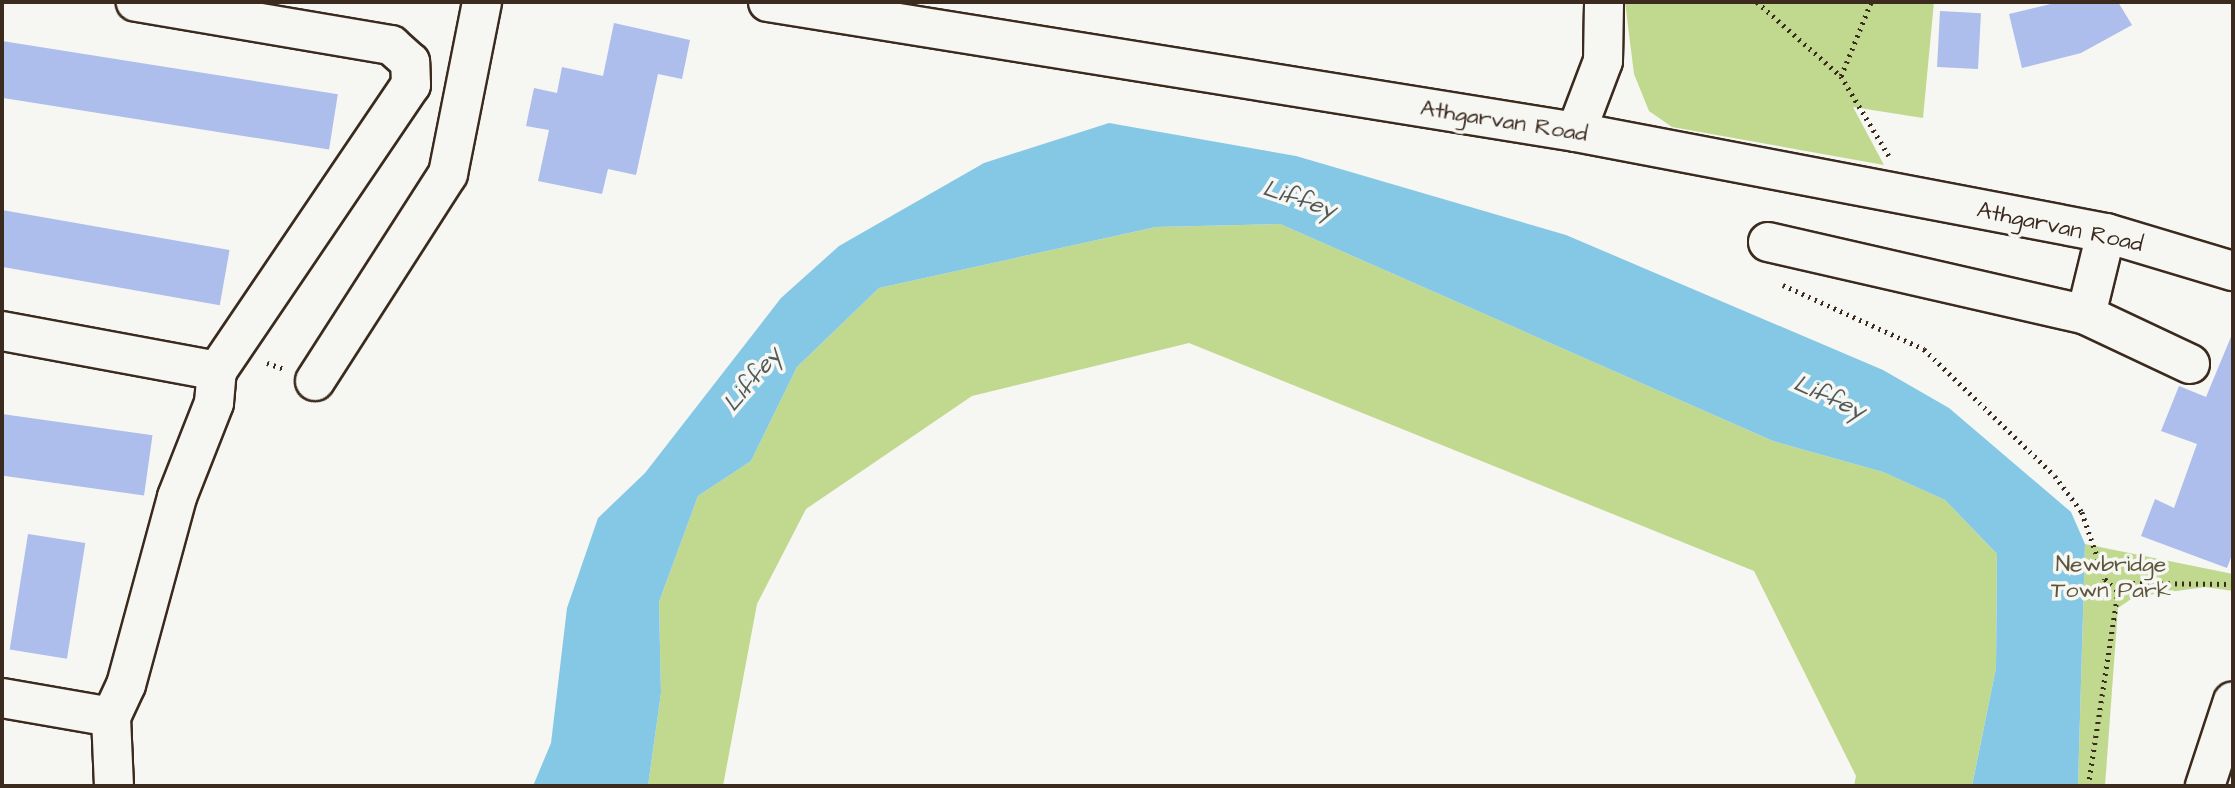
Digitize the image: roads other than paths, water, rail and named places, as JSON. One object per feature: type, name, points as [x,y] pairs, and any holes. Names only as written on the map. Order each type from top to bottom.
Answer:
[{"type":"street","points":[[114,786],[111,717],[126,685],[177,497],[214,403],[217,371],[238,348],[295,247],[400,105],[410,74],[410,62],[390,45],[198,7],[136,2]]},
{"type":"street","points":[[314,381],[448,174],[482,2]]},
{"type":"street","name":"Athgarvan Road","points":[[768,2],[1576,132],[2106,233],[2233,271]]},
{"type":"street","points":[[1576,132],[1603,61],[1604,2]]},
{"type":"street","points":[[2086,315],[2106,233]]},
{"type":"street","points":[[1768,242],[2086,315],[2190,364]]},
{"type":"street","points":[[2,331],[217,371]]},
{"type":"street","points":[[2,698],[111,717]]},
{"type":"street","points":[[2205,786],[2233,701]]},
{"type":"water","name":"Liffey","points":[[1109,123],[1296,156],[1566,235],[1883,370],[1949,408],[2071,512],[2085,544],[2078,786],[1972,786],[1996,668],[1997,554],[1945,500],[1883,472],[1773,441],[1280,224],[1156,227],[879,288],[797,367],[751,461],[698,496],[659,602],[661,693],[648,786],[533,786],[551,743],[567,608],[598,518],[645,473],[781,298],[839,246],[984,163]]},
{"type":"park label","name":"Newbridge Town Park","points":[[2111,577]]}]
